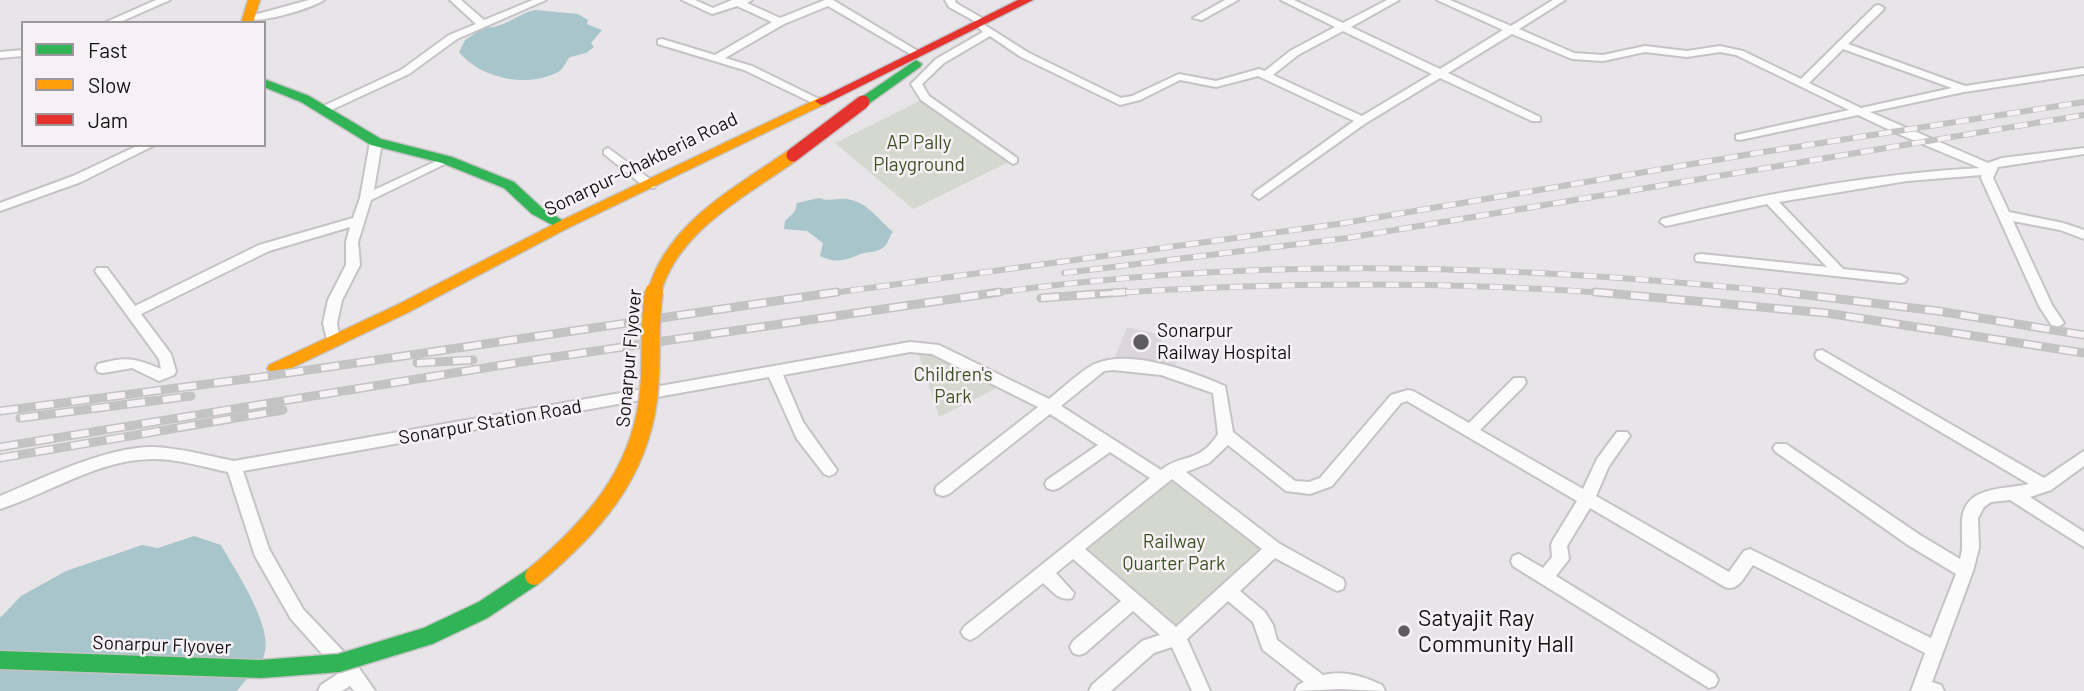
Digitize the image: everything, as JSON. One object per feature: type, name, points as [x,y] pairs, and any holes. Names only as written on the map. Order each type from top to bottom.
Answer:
[{"type":"main road","points":[[247,21],[254,0]]},
{"type":"main road","name":"Sonarpur-Chakberia Road","points":[[275,369],[916,53],[985,27],[1027,0]]},
{"type":"main road","name":"Sonarpur Flyover","points":[[0,660],[285,669],[327,664],[378,653],[421,639],[506,597],[540,572],[591,524],[628,472],[645,430],[652,303],[656,282],[675,249],[713,213],[931,54],[1040,0]]},
{"type":"main road","points":[[266,84],[296,94],[376,142],[447,160],[509,185],[537,211],[563,225]]},
{"type":"street","points":[[114,21],[165,0]]},
{"type":"street","points":[[247,21],[319,0]]},
{"type":"street","points":[[455,0],[481,24]]},
{"type":"street","points":[[323,110],[405,72],[453,37],[541,0]]},
{"type":"street","points":[[687,0],[712,11],[740,1],[780,22]]},
{"type":"street","points":[[950,0],[952,5],[1025,55],[1120,102],[1136,98],[1179,77],[1216,84],[1259,72],[1362,121]]},
{"type":"street","points":[[1198,18],[1234,0]]},
{"type":"street","points":[[1286,0],[1536,120]]},
{"type":"street","points":[[1267,74],[1294,53],[1394,0]]},
{"type":"street","points":[[1442,0],[1560,51],[1581,57],[1613,57],[1645,50],[1687,54],[1720,49],[1730,51],[1803,83],[1899,131],[1989,169]]},
{"type":"street","points":[[1259,195],[1362,121],[1560,0]]},
{"type":"street","points":[[717,58],[780,22],[827,1],[916,53]]},
{"type":"street","points":[[1803,83],[1879,8]]},
{"type":"street","points":[[985,27],[940,61],[916,84],[925,98],[1013,160]]},
{"type":"street","points":[[662,42],[748,68],[817,102]]},
{"type":"street","points":[[1841,45],[1964,89]]},
{"type":"street","points":[[0,55],[21,52]]},
{"type":"street","points":[[1740,137],[1964,89],[2084,71]]},
{"type":"street","points":[[333,341],[330,323],[335,300],[353,265],[352,242],[366,198],[376,142]]},
{"type":"street","points":[[0,207],[77,179],[145,147]]},
{"type":"street","points":[[1666,222],[1911,175],[1989,169],[2002,162],[2084,151]]},
{"type":"street","points":[[608,152],[650,185]]},
{"type":"street","points":[[366,198],[447,160]]},
{"type":"street","points":[[1989,169],[1987,178],[2046,306],[2057,323]]},
{"type":"street","points":[[1770,200],[1839,272]]},
{"type":"street","points":[[2004,215],[2063,227],[2084,235]]},
{"type":"street","points":[[132,313],[264,248],[357,222]]},
{"type":"street","points":[[1702,258],[1900,279]]},
{"type":"street","points":[[102,271],[166,358],[169,371],[159,376],[144,364],[124,362],[103,368]]},
{"type":"street","name":"Sonarpur Station Road","points":[[0,503],[57,479],[151,453],[234,467],[910,347],[934,349],[1051,407],[1110,444],[1167,474],[1274,549],[1338,584]]},
{"type":"street","points":[[1822,355],[2045,486]]},
{"type":"street","points":[[943,490],[1100,367],[1126,364],[1147,367],[1220,390],[1226,435],[1216,451],[1199,463],[1167,474],[970,632]]},
{"type":"street","points":[[774,371],[795,426],[808,447],[829,470]]},
{"type":"street","points":[[1471,430],[1518,382]]},
{"type":"street","points":[[1226,435],[1292,487],[1310,488],[1326,482],[1396,399],[1408,395],[1731,582],[1750,556],[1935,649]]},
{"type":"street","points":[[1545,578],[1561,559],[1559,545],[1587,499],[1602,463],[1622,436]]},
{"type":"street","points":[[1053,484],[1110,444]]},
{"type":"street","points":[[1781,448],[1914,541],[1965,571]]},
{"type":"street","points":[[1925,689],[1935,649],[1972,546],[1970,520],[1975,506],[1990,495],[2013,494],[2045,486],[2084,457]]},
{"type":"street","points":[[234,467],[261,551],[291,604],[366,691]]},
{"type":"street","points":[[2013,494],[2084,540]]},
{"type":"street","points":[[1073,549],[1176,638],[1186,654],[1201,691]]},
{"type":"street","points":[[1098,691],[1148,647],[1176,638],[1274,549]]},
{"type":"street","points":[[1518,561],[1709,680]]},
{"type":"street","points":[[1044,573],[1066,593]]},
{"type":"street","points":[[1228,591],[1259,617],[1269,644],[1312,688],[1353,679],[1376,691]]},
{"type":"street","points":[[1079,647],[1133,601]]},
{"type":"street","points":[[327,691],[353,674]]},
{"type":"shaded area","name":"Sonarpur Railway Hospital","points":[[1127,327],[1163,335],[1159,349],[1180,353],[1174,370],[1115,357]]},
{"type":"green space","name":"AP Pally Playground","points":[[922,100],[1009,162],[913,209],[835,143]]},
{"type":"green space","name":"Children's Park","points":[[918,352],[932,353],[1001,386],[939,417]]},
{"type":"green space","name":"Railway Quarter Park","points":[[1172,477],[1266,548],[1176,630],[1082,550]]},
{"type":"water","points":[[535,10],[578,14],[588,20],[587,24],[602,30],[591,43],[594,47],[586,53],[570,57],[556,73],[531,80],[491,74],[468,61],[459,52],[465,40],[485,27],[504,24]]},
{"type":"water","points":[[819,198],[854,201],[866,207],[893,232],[879,250],[844,260],[830,260],[820,256],[823,243],[807,231],[784,229],[785,221],[795,211],[797,203]]},
{"type":"water","points":[[194,536],[221,545],[252,599],[264,630],[264,656],[237,691],[0,691],[0,618],[21,596],[66,571],[142,545],[158,548]]},
{"type":"railway","points":[[825,294],[1338,224],[1757,153],[2084,102]]},
{"type":"railway","points":[[1064,273],[1347,238],[2084,115]]},
{"type":"railway","points":[[987,294],[1190,273],[1393,268],[1596,276],[1796,294]]},
{"type":"railway","points":[[1100,294],[1295,285],[1425,285],[1613,294]]},
{"type":"railway","points":[[0,411],[261,377],[837,292]]},
{"type":"railway","points":[[0,447],[527,361],[1000,292]]},
{"type":"railway","points":[[1041,298],[1125,292]]},
{"type":"railway","points":[[1595,292],[1613,294]]},
{"type":"railway","points":[[1782,292],[1796,294]]},
{"type":"railway","points":[[1613,294],[1619,294]]},
{"type":"railway","points":[[1613,294],[1826,313],[2084,353]]},
{"type":"railway","points":[[1796,294],[1938,311],[2084,335]]},
{"type":"railway","points":[[417,363],[473,360]]},
{"type":"railway","points":[[20,418],[191,396]]},
{"type":"railway","points":[[0,458],[283,410]]},
{"type":"traffic: fast","points":[[863,102],[916,64]]},
{"type":"traffic: fast","points":[[266,84],[305,99],[376,142],[447,160],[509,185],[537,211],[563,225]]},
{"type":"traffic: fast","points":[[0,660],[261,669],[339,663],[398,647],[456,624],[483,610],[534,576]]},
{"type":"traffic: slow","points":[[248,21],[254,0]]},
{"type":"traffic: slow","points":[[275,369],[402,309],[563,225],[821,101]]},
{"type":"traffic: slow","points":[[534,576],[561,554],[604,509],[633,460],[648,401],[652,305],[661,271],[672,254],[702,221],[793,155]]},
{"type":"traffic: jam","points":[[821,101],[1027,0]]},
{"type":"traffic: jam","points":[[793,155],[863,102]]},
{"type":"place","name":"Sonarpur Railway Hospital","points":[[1141,342]]},
{"type":"place","name":"Satyajit Ray Community Hall","points":[[1404,631]]}]
